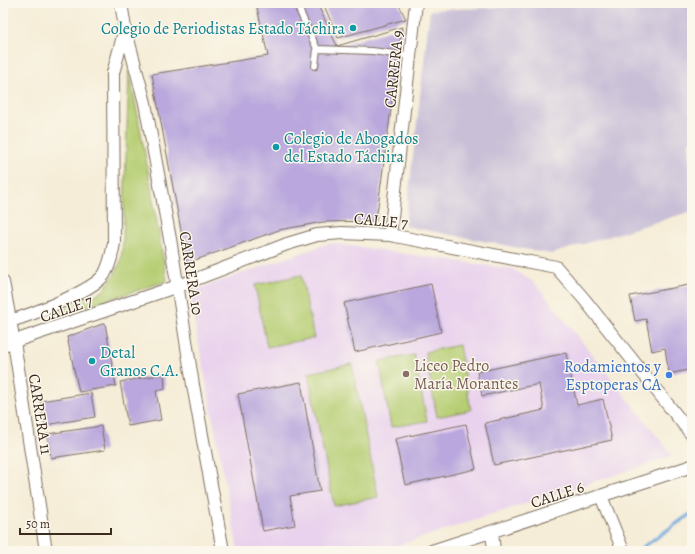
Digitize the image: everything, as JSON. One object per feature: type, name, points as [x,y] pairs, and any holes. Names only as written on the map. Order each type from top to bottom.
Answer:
[{"type":"street","name":"CARRERA 10","points":[[121,3],[125,28],[145,103],[223,551]]},
{"type":"street","name":"CARRERA 9","points":[[390,235],[416,3]]},
{"type":"street","points":[[10,321],[39,311],[92,285],[103,276],[110,262],[114,243],[113,73],[125,28]]},
{"type":"street","name":"CALLE 7","points":[[8,344],[178,286],[287,244],[317,235],[342,233],[390,235],[556,267],[584,299],[692,435]]},
{"type":"street","name":"CARRERA 11","points":[[3,282],[10,321],[8,344],[46,551]]},
{"type":"street","name":"CALLE 6","points":[[432,551],[692,466]]},
{"type":"street","points":[[602,496],[622,548]]},
{"type":"street","points":[[492,532],[494,551]]},
{"type":"lane","points":[[296,3],[317,49],[314,66]]},
{"type":"lane","points":[[317,49],[372,51],[410,56]]},
{"type":"shaded area","points":[[619,3],[692,3],[692,140],[689,141],[692,211],[551,254],[405,226],[430,10]]},
{"type":"shaded area","name":"Liceo Pedro María Morantes","points":[[330,243],[512,269],[535,283],[673,456],[380,551],[238,551],[189,292]]},
{"type":"green space","points":[[129,70],[167,281],[53,317],[53,314],[103,291],[114,275],[121,261]]},
{"type":"green space","points":[[301,275],[314,338],[267,347],[255,285]]},
{"type":"green space","points":[[459,345],[471,410],[437,417],[425,352]]},
{"type":"green space","points":[[414,355],[427,421],[391,427],[379,361]]},
{"type":"green space","points":[[352,364],[378,497],[334,506],[308,373]]},
{"type":"building","name":"Colegio de Abogados del Estado Táchira","points":[[256,3],[317,3],[337,46],[402,27],[376,221],[323,222],[279,230],[187,263],[152,74],[268,56]]},
{"type":"building","name":"Colegio de Periodistas Estado Táchira","points":[[323,3],[398,3],[406,19],[338,38]]},
{"type":"building","points":[[431,284],[441,332],[355,352],[344,303]]},
{"type":"building","points":[[689,285],[692,299],[692,369],[669,374],[665,348],[652,351],[646,319],[635,321],[630,296]]},
{"type":"building","name":"Detal Granos C.A.","points":[[105,323],[116,386],[79,392],[67,337]]},
{"type":"building","points":[[566,353],[577,405],[603,399],[612,440],[494,465],[485,423],[544,410],[539,384],[482,396],[477,372]]},
{"type":"building","points":[[164,374],[165,389],[156,391],[161,420],[128,426],[120,382]]},
{"type":"building","points":[[301,382],[320,491],[290,496],[295,525],[263,531],[238,394]]},
{"type":"building","points":[[91,393],[95,417],[45,425],[41,401]]},
{"type":"building","points":[[466,424],[476,469],[405,485],[395,439]]},
{"type":"building","points":[[101,426],[105,450],[51,458],[47,434]]},
{"type":"waterway","points":[[643,547],[692,513]]},
{"type":"place","name":"Colegio de Periodistas Estado Táchira","points":[[353,28]]},
{"type":"place","name":"Colegio de Abogados del Estado Táchira","points":[[276,147]]},
{"type":"place","name":"Detal Granos C.A.","points":[[92,361]]},
{"type":"place","name":"Liceo Pedro María Morantes","points":[[406,374]]},
{"type":"place","name":"Rodamientos y Esptoperas CA","points":[[669,375]]}]
